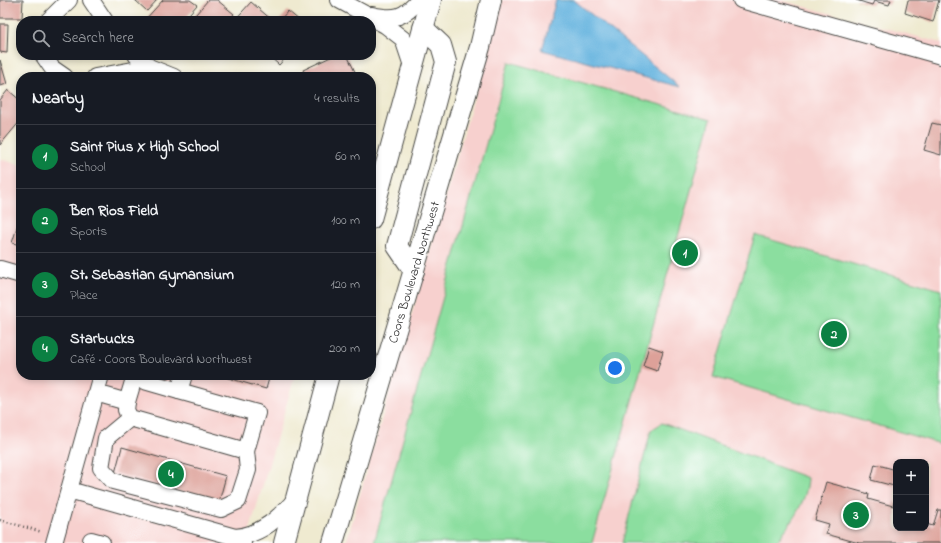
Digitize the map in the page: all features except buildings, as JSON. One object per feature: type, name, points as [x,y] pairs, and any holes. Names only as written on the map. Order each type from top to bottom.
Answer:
[{"type":"main road","points":[[376,200],[431,0]]},
{"type":"main road","name":"Coors Boulevard Northwest","points":[[333,543],[480,47],[491,0]]},
{"type":"main road","points":[[414,271],[397,246],[446,62],[441,45],[423,28]]},
{"type":"main road","points":[[284,543],[328,380]]},
{"type":"street","points":[[53,16],[70,0]]},
{"type":"street","points":[[91,0],[102,16]]},
{"type":"street","points":[[339,0],[366,16]]},
{"type":"street","points":[[359,12],[386,18],[395,18],[409,12],[419,0]]},
{"type":"street","points":[[741,0],[941,56]]},
{"type":"street","points":[[376,21],[403,39],[412,66]]},
{"type":"street","points":[[46,60],[52,68],[58,72]]},
{"type":"street","points":[[141,60],[149,67],[162,72]]},
{"type":"street","points":[[122,72],[149,67]]},
{"type":"street","points":[[0,269],[16,274]]},
{"type":"street","points":[[55,539],[100,380]]},
{"type":"street","points":[[133,380],[126,410],[130,418],[246,451]]},
{"type":"street","points":[[130,418],[106,438],[101,468],[113,481],[221,509],[238,501],[248,470],[246,451],[257,413],[146,380]]},
{"type":"street","points":[[179,391],[182,380]]},
{"type":"street","points":[[96,393],[127,402]]},
{"type":"street","points":[[69,490],[239,540],[256,533],[285,511],[297,498]]},
{"type":"street","points":[[90,543],[91,540],[102,543]]},
{"type":"path","points":[[0,520],[55,539]]},
{"type":"shaded area","points":[[502,0],[780,0],[941,43],[941,543],[346,543]]},
{"type":"shaded area","points":[[0,159],[16,164],[16,380],[294,380],[246,543],[0,543]]},
{"type":"green space","points":[[509,62],[711,119],[592,543],[374,543]]},
{"type":"green space","points":[[755,235],[941,290],[941,444],[713,377]]},
{"type":"green space","points":[[662,423],[808,478],[805,496],[797,512],[776,543],[622,543],[651,430]]},
{"type":"water","points":[[556,0],[574,0],[680,87],[542,50]]},
{"type":"place","name":"Saint Pius X High School","points":[[685,253]]},
{"type":"place","name":"Ben Rios Field","points":[[834,334]]},
{"type":"place","name":"Starbucks","points":[[171,474]]},
{"type":"place","name":"St. Sebastian Gymansium","points":[[856,515]]}]
